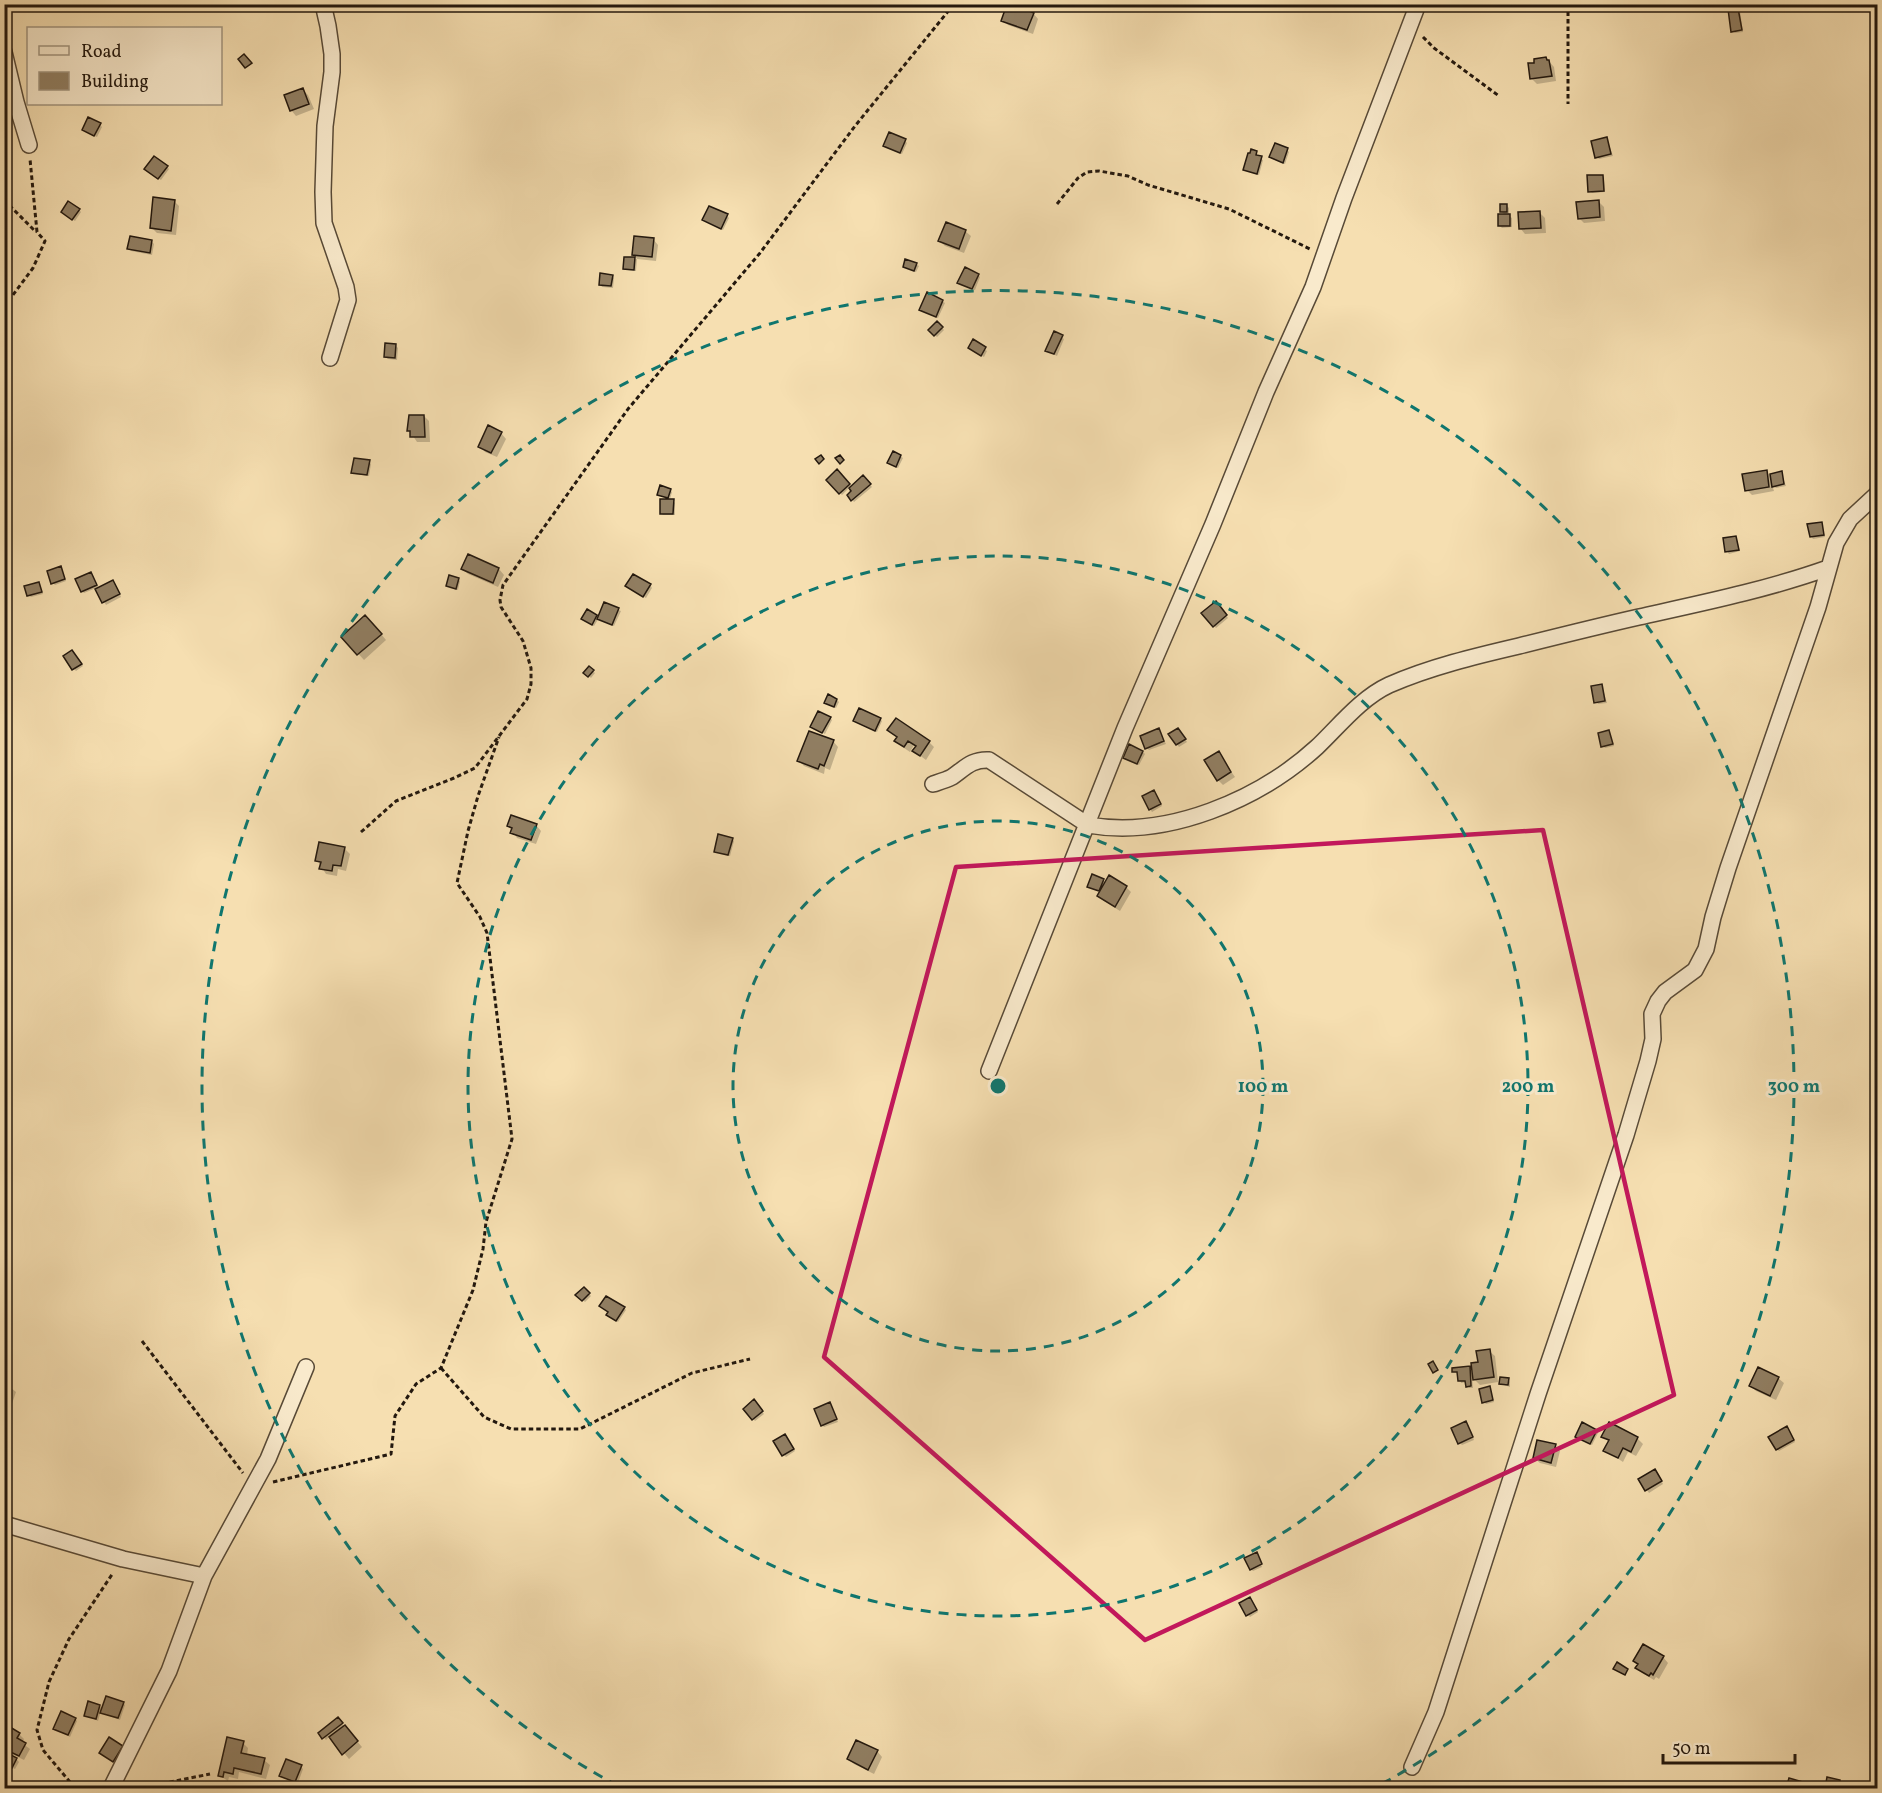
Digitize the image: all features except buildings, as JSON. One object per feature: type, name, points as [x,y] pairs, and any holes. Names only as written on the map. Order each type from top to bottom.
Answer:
[{"type":"street","points":[[322,4],[332,54],[332,72],[324,126],[324,223],[346,287],[348,300],[330,358]]},
{"type":"street","points":[[989,1071],[1121,737],[1324,256],[1418,4]]},
{"type":"street","points":[[4,52],[29,145]]},
{"type":"street","points":[[1412,1767],[1436,1712],[1538,1394],[1626,1135],[1653,1039],[1652,1014],[1665,992],[1695,970],[1706,949],[1725,878],[1818,607],[1828,568],[1840,535],[1850,519],[1878,493]]},
{"type":"street","points":[[933,784],[947,779],[977,760],[989,760],[1088,825],[1106,828],[1159,825],[1189,818],[1249,794],[1293,768],[1378,691],[1426,671],[1488,653],[1777,585],[1828,568]]},
{"type":"street","points":[[111,1788],[169,1671],[204,1576],[268,1459],[306,1367]]},
{"type":"street","points":[[4,1524],[123,1558],[204,1576]]},
{"type":"path","points":[[362,832],[396,801],[476,768],[527,699],[531,684],[531,668],[523,641],[501,608],[503,585],[628,410],[760,253],[855,126],[954,4]]},
{"type":"path","points":[[1568,4],[1568,104]]},
{"type":"path","points":[[1412,25],[1434,48],[1499,96]]},
{"type":"path","points":[[29,145],[37,232]]},
{"type":"path","points":[[1057,204],[1078,178],[1087,172],[1099,171],[1128,176],[1148,185],[1229,209],[1324,256]]},
{"type":"path","points":[[4,200],[45,241],[33,268],[4,307]]},
{"type":"path","points":[[142,1341],[254,1486],[392,1454],[395,1416],[416,1384],[441,1368],[473,1290],[483,1249],[486,1222],[512,1139],[487,933],[480,917],[457,883],[478,796],[499,737]]},
{"type":"path","points":[[441,1368],[484,1418],[511,1429],[580,1430],[692,1373],[750,1359]]},
{"type":"path","points":[[75,1788],[44,1750],[37,1730],[49,1682],[69,1639],[123,1558]]},
{"type":"path","points":[[140,1788],[210,1773]]},
{"type":"highlighted area","points":[[1543,830],[1674,1395],[1145,1640],[824,1357],[956,867]]}]
